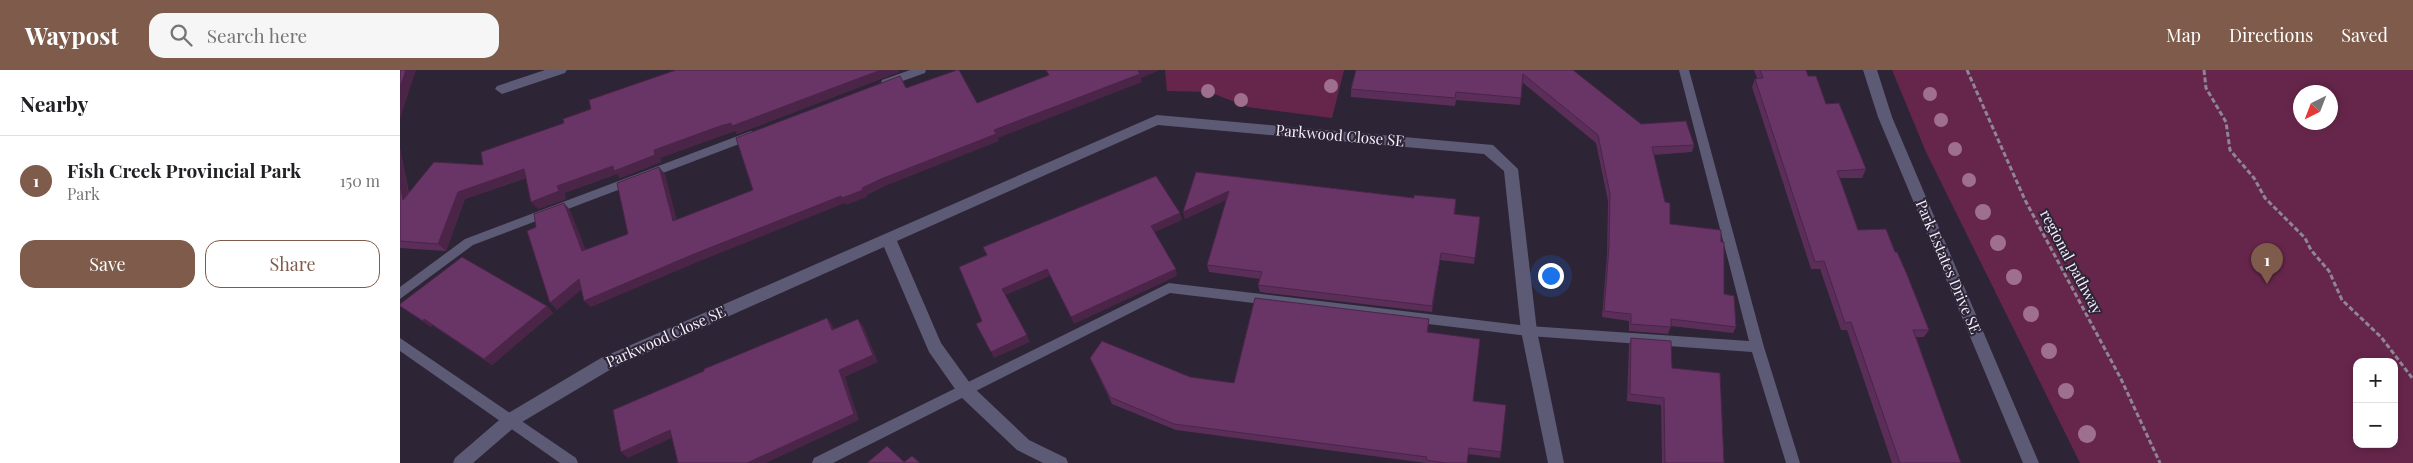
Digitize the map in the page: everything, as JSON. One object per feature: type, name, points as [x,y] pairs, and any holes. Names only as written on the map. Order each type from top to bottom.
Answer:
[{"type":"street","points":[[502,89],[560,70]]},
{"type":"street","name":"Park Estates Drive SE","points":[[1870,70],[1885,117],[2031,463]]},
{"type":"street","name":"Parkwood Close SE","points":[[461,463],[511,420],[607,363],[1158,120],[1488,149],[1511,169],[1529,331],[1556,463]]},
{"type":"street","points":[[888,238],[935,347],[966,391],[1023,445],[1060,463]]},
{"type":"lane","points":[[875,88],[922,70]]},
{"type":"lane","points":[[1684,70],[1757,347],[1793,463]]},
{"type":"lane","points":[[400,294],[470,242],[765,130]]},
{"type":"lane","points":[[819,463],[1169,288],[1529,331],[1757,347]]},
{"type":"lane","points":[[400,344],[571,463]]},
{"type":"path","name":"regional pathway","points":[[1967,70],[1995,136],[2046,240],[2146,426],[2160,463]]},
{"type":"path","points":[[2204,70],[2206,88],[2226,122],[2230,150],[2254,178],[2265,198],[2305,238],[2311,250],[2332,276],[2342,300],[2381,336],[2413,379]]},
{"type":"shaded area","points":[[1165,70],[1344,70],[1332,118],[1248,107],[1209,92],[1167,91]]},
{"type":"shaded area","points":[[1892,70],[2413,70],[2413,463],[2080,463],[1926,152]]},
{"type":"building","points":[[400,70],[406,70],[400,88]]},
{"type":"building","points":[[676,70],[881,70],[732,126],[731,123],[720,126],[654,150],[655,155],[614,171],[613,166],[557,186],[559,191],[531,202],[524,169],[458,192],[438,244],[400,241],[400,184],[403,200],[434,162],[483,165],[481,152],[564,123],[563,119],[591,109],[589,100]]},
{"type":"building","points":[[959,70],[977,103],[1049,75],[1046,70],[1141,70],[1138,71],[1140,74],[994,130],[996,134],[881,179],[862,188],[863,190],[842,198],[841,196],[694,254],[584,301],[579,279],[550,303],[527,231],[536,227],[534,214],[564,203],[582,251],[628,234],[617,183],[659,167],[673,221],[753,190],[736,138],[900,76],[906,88]]},
{"type":"building","points":[[1356,70],[1573,70],[1641,124],[1686,121],[1694,145],[1652,147],[1665,202],[1670,203],[1670,224],[1721,230],[1721,242],[1724,242],[1724,294],[1734,296],[1736,327],[1671,319],[1671,327],[1631,324],[1631,314],[1604,311],[1609,247],[1610,194],[1598,135],[1523,74],[1521,98],[1456,92],[1455,98],[1351,89]]},
{"type":"building","points":[[1760,70],[1806,70],[1808,76],[1816,76],[1826,104],[1839,103],[1866,169],[1837,171],[1858,230],[1886,229],[1895,252],[1897,252],[1906,272],[1929,330],[1913,330],[1961,463],[1900,463],[1851,322],[1845,323],[1824,261],[1815,262],[1755,79],[1763,78]]},
{"type":"building","points":[[1196,172],[1414,198],[1414,195],[1456,199],[1454,214],[1480,217],[1475,258],[1441,253],[1432,306],[1258,285],[1262,272],[1207,265],[1229,191],[1183,212]]},
{"type":"building","points":[[1156,176],[1180,213],[1151,226],[1176,269],[1071,317],[1047,269],[1002,289],[1027,335],[991,352],[976,324],[982,321],[959,267],[987,255],[983,247]]},
{"type":"building","points":[[462,257],[547,306],[484,359],[424,319],[423,321],[400,306],[400,304]]},
{"type":"building","points":[[1255,298],[1429,319],[1427,332],[1480,339],[1473,401],[1506,405],[1501,452],[1469,448],[1467,463],[1446,463],[1426,460],[1427,457],[1174,424],[1110,397],[1090,358],[1102,341],[1190,377],[1234,383]]},
{"type":"building","points":[[827,318],[832,330],[858,319],[873,355],[839,370],[854,414],[747,463],[678,463],[670,430],[621,452],[613,410],[704,371],[704,369]]},
{"type":"building","points":[[1631,338],[1671,341],[1672,368],[1720,373],[1724,463],[1665,463],[1664,398],[1630,394]]},
{"type":"building","points":[[887,446],[904,462],[912,456],[920,463],[867,463]]},
{"type":"place","name":"Fish Creek Provincial Park","points":[[2267,284]]}]
